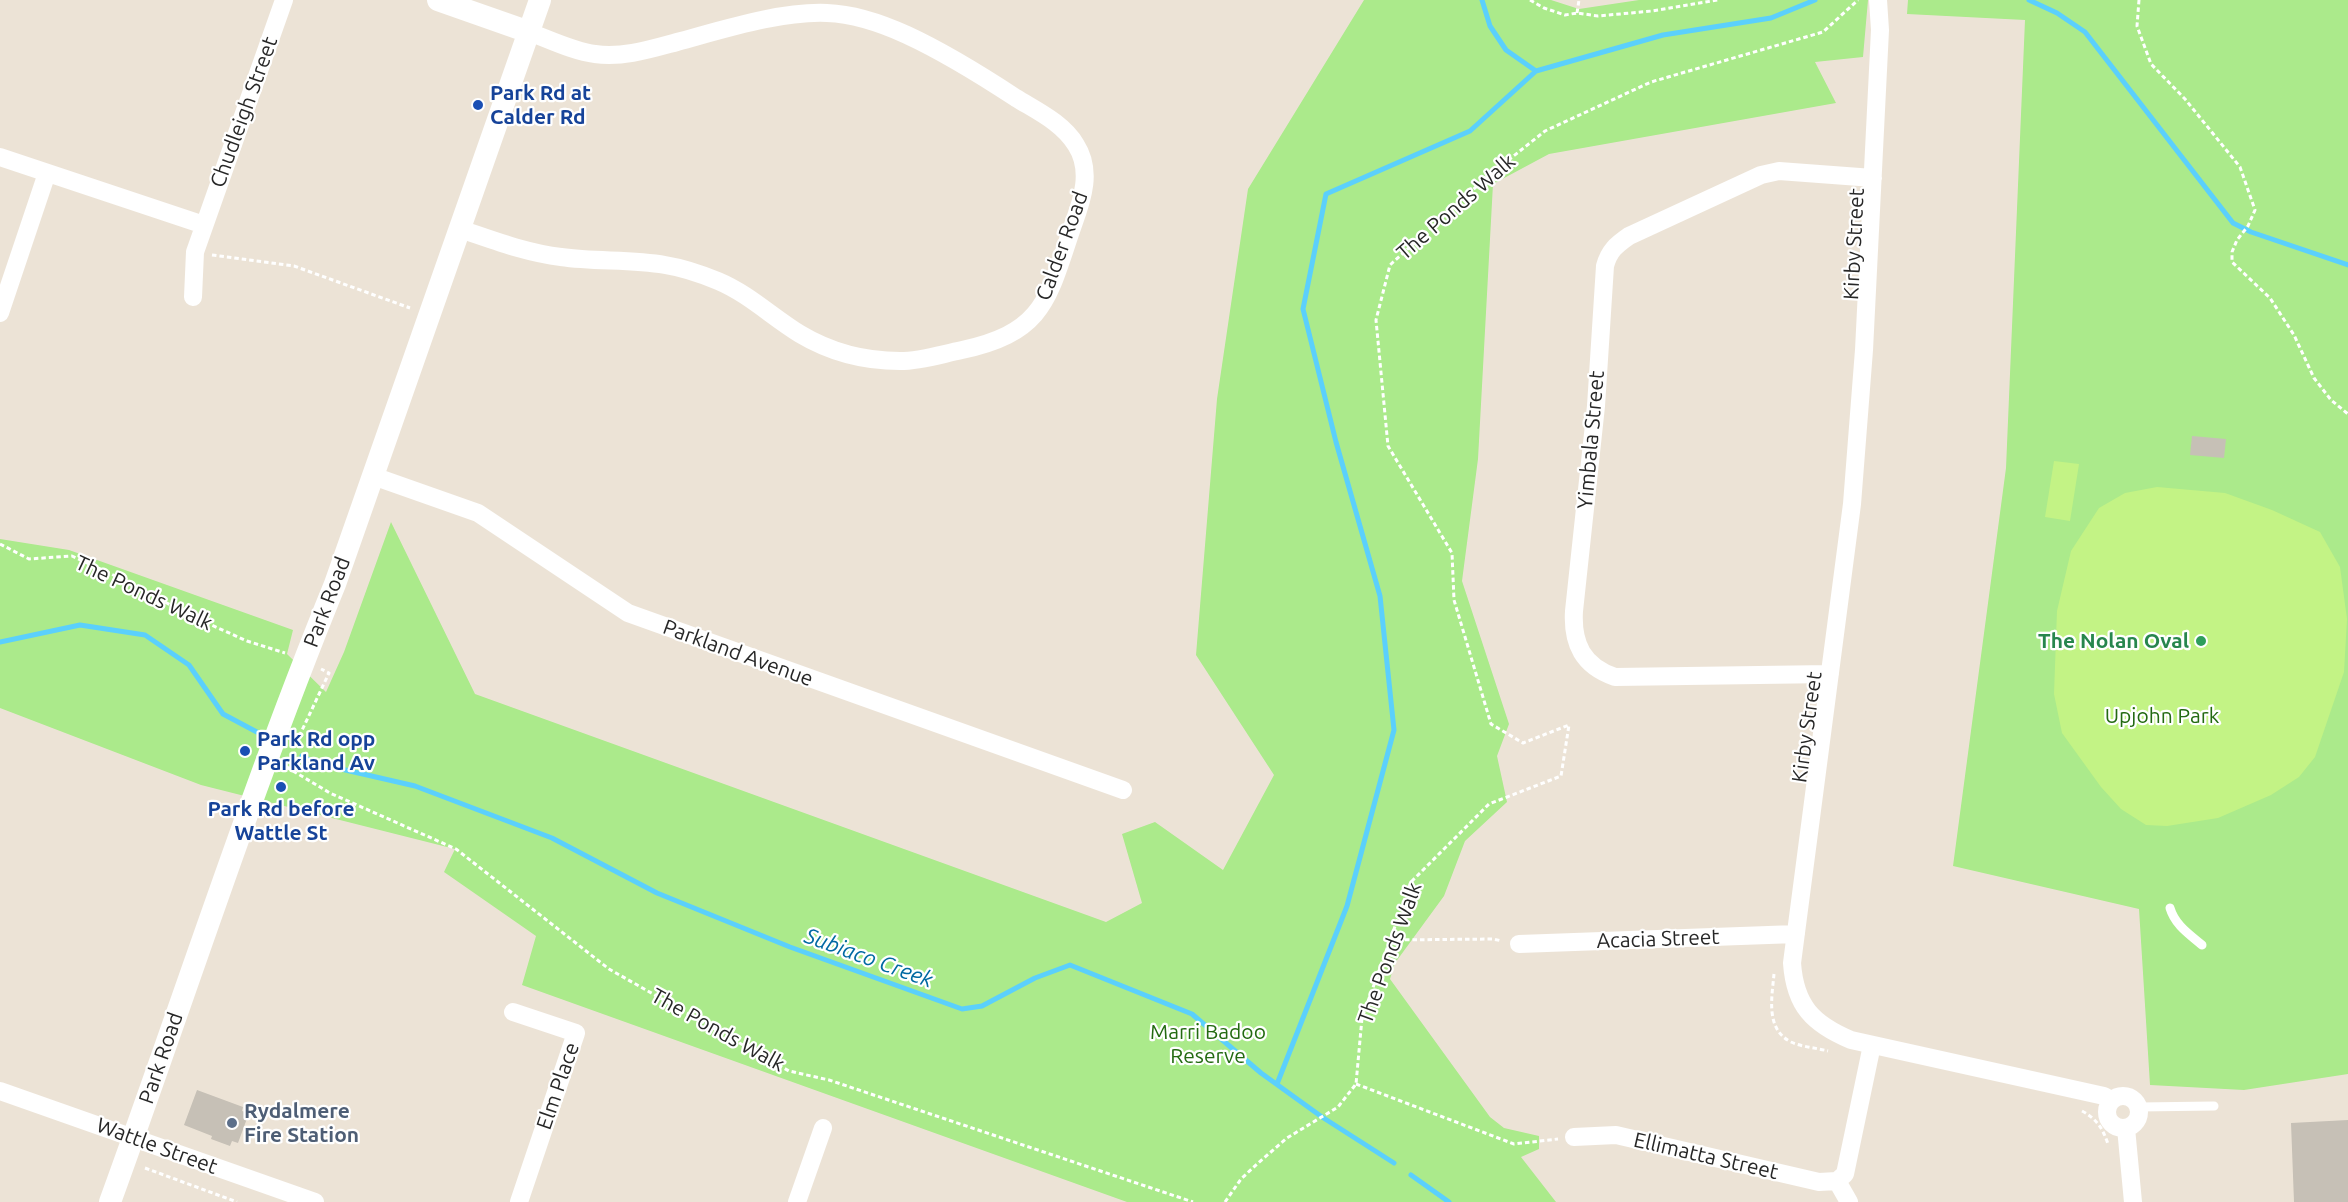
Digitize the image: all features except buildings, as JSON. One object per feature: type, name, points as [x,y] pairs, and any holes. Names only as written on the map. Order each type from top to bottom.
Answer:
[{"type":"street","name":"Chudleigh Street","points":[[193,297],[195,252],[284,0]]},
{"type":"street","name":"Calder Road","points":[[438,0],[594,55],[636,53],[745,24],[812,13],[843,15],[907,35],[968,67],[1045,116],[1067,133],[1076,144],[1085,169],[1085,183],[1077,213],[1047,297],[1035,315],[1003,339],[984,345],[902,361],[869,359],[833,350],[799,333],[734,288],[681,268],[653,263],[561,257],[528,251],[460,229]]},
{"type":"street","name":"Park Road","points":[[110,1202],[247,814],[303,661],[335,584],[540,0]]},
{"type":"street","name":"Kirby Street","points":[[1878,0],[1880,30],[1873,178],[1864,350],[1853,492],[1792,963],[1793,977],[1802,1003],[1824,1028],[1851,1040],[2104,1096],[2112,1100],[2116,1097],[2127,1096],[2137,1101],[2139,1107]]},
{"type":"street","points":[[0,157],[204,225]]},
{"type":"street","name":"Yimbala Street","points":[[1830,674],[1615,677],[1602,673],[1589,663],[1580,649],[1575,634],[1574,611],[1596,406],[1605,266],[1609,253],[1629,236],[1761,175],[1779,171],[1873,178]]},
{"type":"street","points":[[0,313],[47,173]]},
{"type":"street","name":"Parkland Avenue","points":[[373,476],[478,513],[628,613],[1123,790]]},
{"type":"street","name":"Acacia Street","points":[[1520,944],[1796,934]]},
{"type":"street","name":"Elm Place","points":[[513,1012],[576,1033],[519,1202]]},
{"type":"street","points":[[1849,1202],[1837,1181],[1845,1174],[1872,1045]]},
{"type":"street","name":"Wattle Street","points":[[0,1091],[315,1202]]},
{"type":"street","points":[[2112,1100],[2107,1110],[2109,1120],[2116,1126],[2126,1128],[2136,1123],[2139,1118],[2139,1107]]},
{"type":"street","points":[[797,1202],[823,1128]]},
{"type":"street","points":[[2126,1128],[2133,1202]]},
{"type":"street","name":"Ellimatta Street","points":[[1574,1137],[1616,1135],[1819,1182],[1837,1181]]},
{"type":"lane","points":[[2170,908],[2173,917],[2182,928],[2202,945]]},
{"type":"lane","points":[[2139,1107],[2214,1106]]},
{"type":"path","points":[[1530,0],[1544,8],[1565,15],[1577,13],[1598,16],[1718,0]]},
{"type":"path","points":[[1577,13],[1579,0]]},
{"type":"path","name":"The Ponds Walk","points":[[1356,1084],[1362,1018],[1412,882],[1489,804],[1561,776],[1569,724],[1523,743],[1491,724],[1454,600],[1452,553],[1388,446],[1376,320],[1390,265],[1486,178],[1545,131],[1651,82],[1823,32],[1858,0]]},
{"type":"path","points":[[2139,0],[2137,27],[2151,64],[2186,99],[2240,167],[2254,210],[2248,226],[2235,246],[2232,262],[2270,298],[2294,336],[2313,378],[2331,400],[2348,414]]},
{"type":"path","points":[[195,252],[294,266],[430,315]]},
{"type":"path","name":"The Ponds Walk","points":[[0,544],[29,559],[72,556],[209,624],[247,641],[287,654]]},
{"type":"path","name":"The Ponds Walk","points":[[288,768],[330,794],[456,849],[609,969],[789,1071],[840,1084],[1193,1202]]},
{"type":"path","points":[[1390,940],[1493,939],[1520,944]]},
{"type":"path","points":[[1774,966],[1771,1013],[1782,1035],[1792,1042],[1836,1052]]},
{"type":"path","points":[[1225,1202],[1241,1179],[1257,1164],[1287,1138],[1338,1107],[1356,1084],[1514,1144],[1574,1137]]},
{"type":"path","points":[[2073,1106],[2092,1116],[2104,1131],[2111,1152]]},
{"type":"path","name":"Wattle Street","points":[[145,1168],[237,1202]]},
{"type":"green space","name":"Marri Badoo Reserve","points":[[1364,0],[1551,0],[1579,9],[1639,0],[1868,0],[1863,57],[1815,62],[1836,103],[1549,154],[1493,184],[1478,459],[1462,581],[1509,724],[1497,756],[1507,802],[1465,841],[1444,896],[1395,963],[1390,979],[1490,1117],[1504,1128],[1539,1136],[1539,1149],[1521,1157],[1556,1202],[1127,1202],[522,985],[536,936],[444,872],[455,849],[201,785],[0,708],[0,539],[69,550],[293,630],[287,654],[326,692],[344,652],[391,522],[475,694],[1106,922],[1142,903],[1122,834],[1155,822],[1223,870],[1274,775],[1196,655],[1217,399],[1248,189]]},
{"type":"green space","name":"Upjohn Park","points":[[1908,0],[2348,0],[2348,1074],[2244,1090],[2150,1085],[2139,909],[1953,866],[2006,468],[2025,20],[1907,14]]},
{"type":"green space","points":[[2054,461],[2079,464],[2070,521],[2045,517]]},
{"type":"green space","name":"The Nolan Oval","points":[[2157,487],[2225,493],[2272,510],[2320,532],[2340,567],[2347,619],[2344,672],[2315,757],[2299,777],[2271,795],[2218,818],[2167,826],[2146,825],[2121,809],[2101,787],[2062,733],[2054,694],[2057,611],[2071,551],[2099,508],[2125,493]]},
{"type":"waterway","points":[[1277,1084],[1347,906],[1394,730],[1380,596],[1336,442],[1303,309],[1326,194],[1470,131],[1536,71],[1506,50],[1490,26],[1482,0]]},
{"type":"waterway","points":[[1536,71],[1663,35],[1771,18],[1815,0]]},
{"type":"waterway","points":[[2029,0],[2057,13],[2085,32],[2233,223],[2251,232],[2348,265]]},
{"type":"waterway","name":"Subiaco Creek","points":[[0,642],[80,625],[145,635],[189,665],[223,714],[270,739]]},
{"type":"waterway","name":"Subiaco Creek","points":[[302,756],[315,763],[415,786],[552,838],[657,893],[790,947],[962,1009],[982,1006],[1035,978],[1070,965],[1192,1014],[1261,1073],[1322,1117],[1394,1163]]},
{"type":"waterway","name":"Subiaco Creek","points":[[1411,1175],[1449,1202]]},
{"type":"place","name":"Park Rd at Calder Rd","points":[[478,105]]},
{"type":"place","name":"The Nolan Oval","points":[[2201,641]]},
{"type":"place","name":"Park Rd opp Parkland Av","points":[[245,751]]},
{"type":"place","name":"Park Rd before Wattle St","points":[[281,787]]},
{"type":"place","name":"Rydalmere Fire Station","points":[[232,1123]]}]
